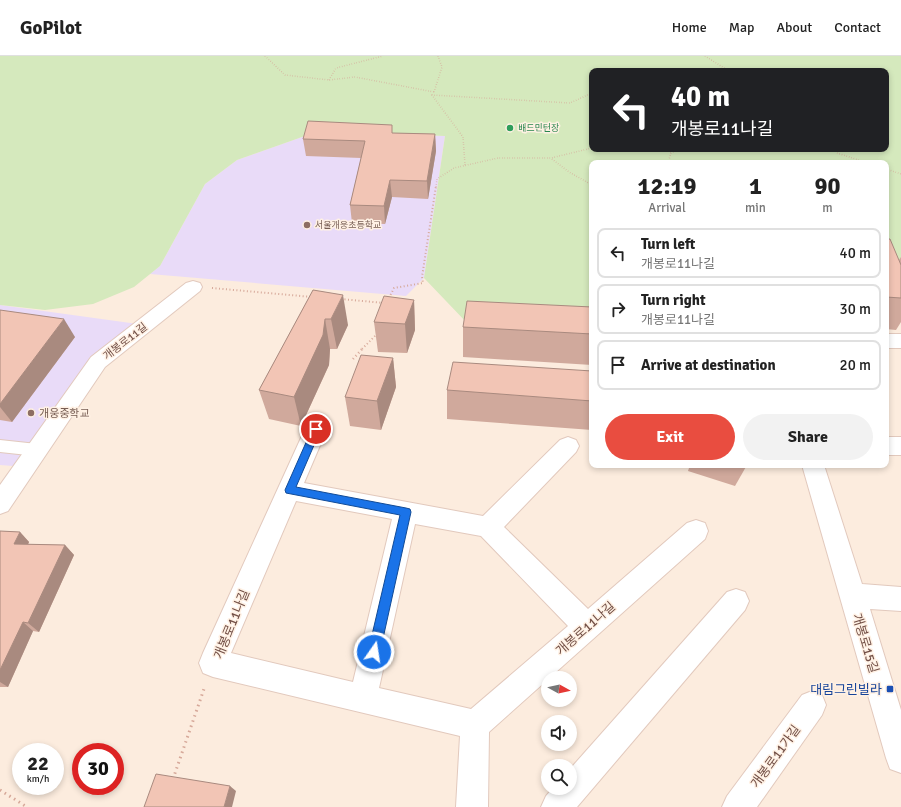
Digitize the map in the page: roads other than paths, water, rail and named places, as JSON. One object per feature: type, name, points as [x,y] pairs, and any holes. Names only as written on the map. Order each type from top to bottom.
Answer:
[{"type":"street","name":"개봉로11길","points":[[0,504],[98,362],[193,287]]},
{"type":"street","points":[[889,341],[901,341]]},
{"type":"street","name":"개봉로11나길","points":[[316,429],[213,663],[475,725],[696,532]]},
{"type":"street","points":[[488,527],[568,446]]},
{"type":"street","points":[[889,446],[901,446]]},
{"type":"street","name":"개봉로15길","points":[[813,468],[901,758]]},
{"type":"street","points":[[290,490],[488,527],[587,626]]},
{"type":"street","points":[[363,698],[406,512]]},
{"type":"street","name":"개봉로15길","points":[[852,596],[901,599]]},
{"type":"street","points":[[557,807],[736,601]]},
{"type":"street","name":"개봉로11가길","points":[[738,807],[812,705]]},
{"type":"street","points":[[472,807],[475,725]]},
{"type":"lane","points":[[0,446],[37,450]]},
{"type":"place","name":"배드민턴장","points":[[510,128]]},
{"type":"place","name":"서울개웅초등학교","points":[[307,225]]},
{"type":"place","name":"개웅중학교","points":[[31,413]]},
{"type":"place","name":"대림그린빌라","points":[[890,689]]}]
